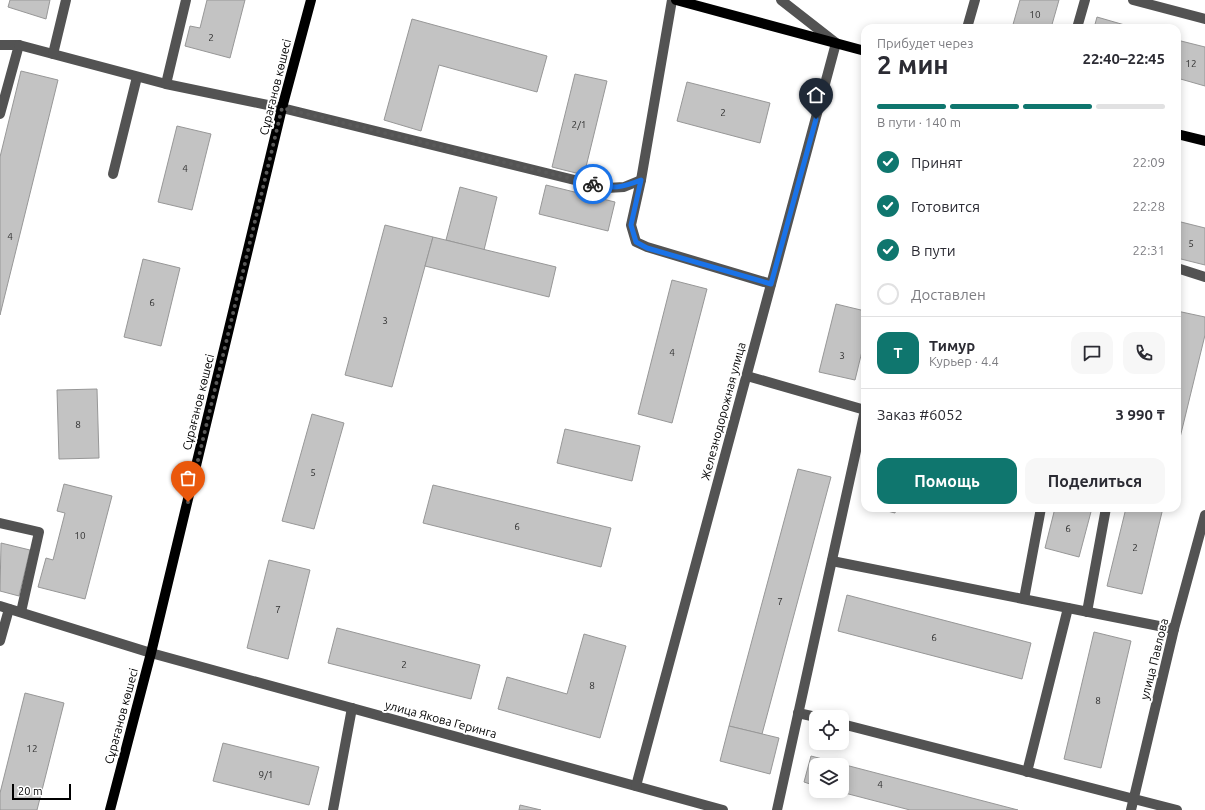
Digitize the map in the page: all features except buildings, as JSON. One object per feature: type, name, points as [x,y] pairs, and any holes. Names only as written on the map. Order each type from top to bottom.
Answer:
[{"type":"main road","name":"Сұрағанов көшесі","points":[[110,810],[152,653],[282,108],[311,0]]},
{"type":"main road","points":[[676,0],[861,50]]},
{"type":"main road","points":[[1181,135],[1205,141]]},
{"type":"street","points":[[53,54],[66,0]]},
{"type":"street","points":[[166,84],[186,0]]},
{"type":"street","points":[[672,0],[641,180],[631,225],[636,242],[647,248],[771,284]]},
{"type":"street","points":[[782,0],[836,43]]},
{"type":"street","points":[[968,24],[974,0]]},
{"type":"street","points":[[1078,24],[1085,0]]},
{"type":"street","points":[[1133,0],[1205,19]]},
{"type":"street","name":"Железнодорожная улица","points":[[636,786],[836,43]]},
{"type":"street","points":[[0,45],[19,45],[166,84],[282,108],[607,188],[624,187],[641,180]]},
{"type":"street","points":[[0,114],[19,45]]},
{"type":"street","points":[[113,174],[137,76]]},
{"type":"street","points":[[1181,269],[1205,277]]},
{"type":"street","points":[[746,376],[861,409]]},
{"type":"street","points":[[777,810],[861,428]]},
{"type":"street","points":[[1024,599],[1040,512]]},
{"type":"street","points":[[1087,612],[1105,512]]},
{"type":"street","name":"улица Павлова","points":[[1131,810],[1174,629],[1205,515]]},
{"type":"street","points":[[0,523],[39,532],[21,612]]},
{"type":"street","points":[[832,561],[1174,629]]},
{"type":"street","points":[[0,641],[4,607]]},
{"type":"street","name":"улица Якова Геринга","points":[[4,607],[152,653],[717,809]]},
{"type":"street","points":[[1027,772],[1068,608]]},
{"type":"street","points":[[333,810],[352,708]]},
{"type":"street","points":[[798,713],[809,715]]},
{"type":"street","points":[[849,726],[1133,800],[1177,810]]},
{"type":"way so far","points":[[188,502],[282,108],[593,184]]},
{"type":"route","points":[[593,184],[607,188],[624,187],[641,180],[631,225],[636,242],[647,248],[771,284],[816,119]]}]
